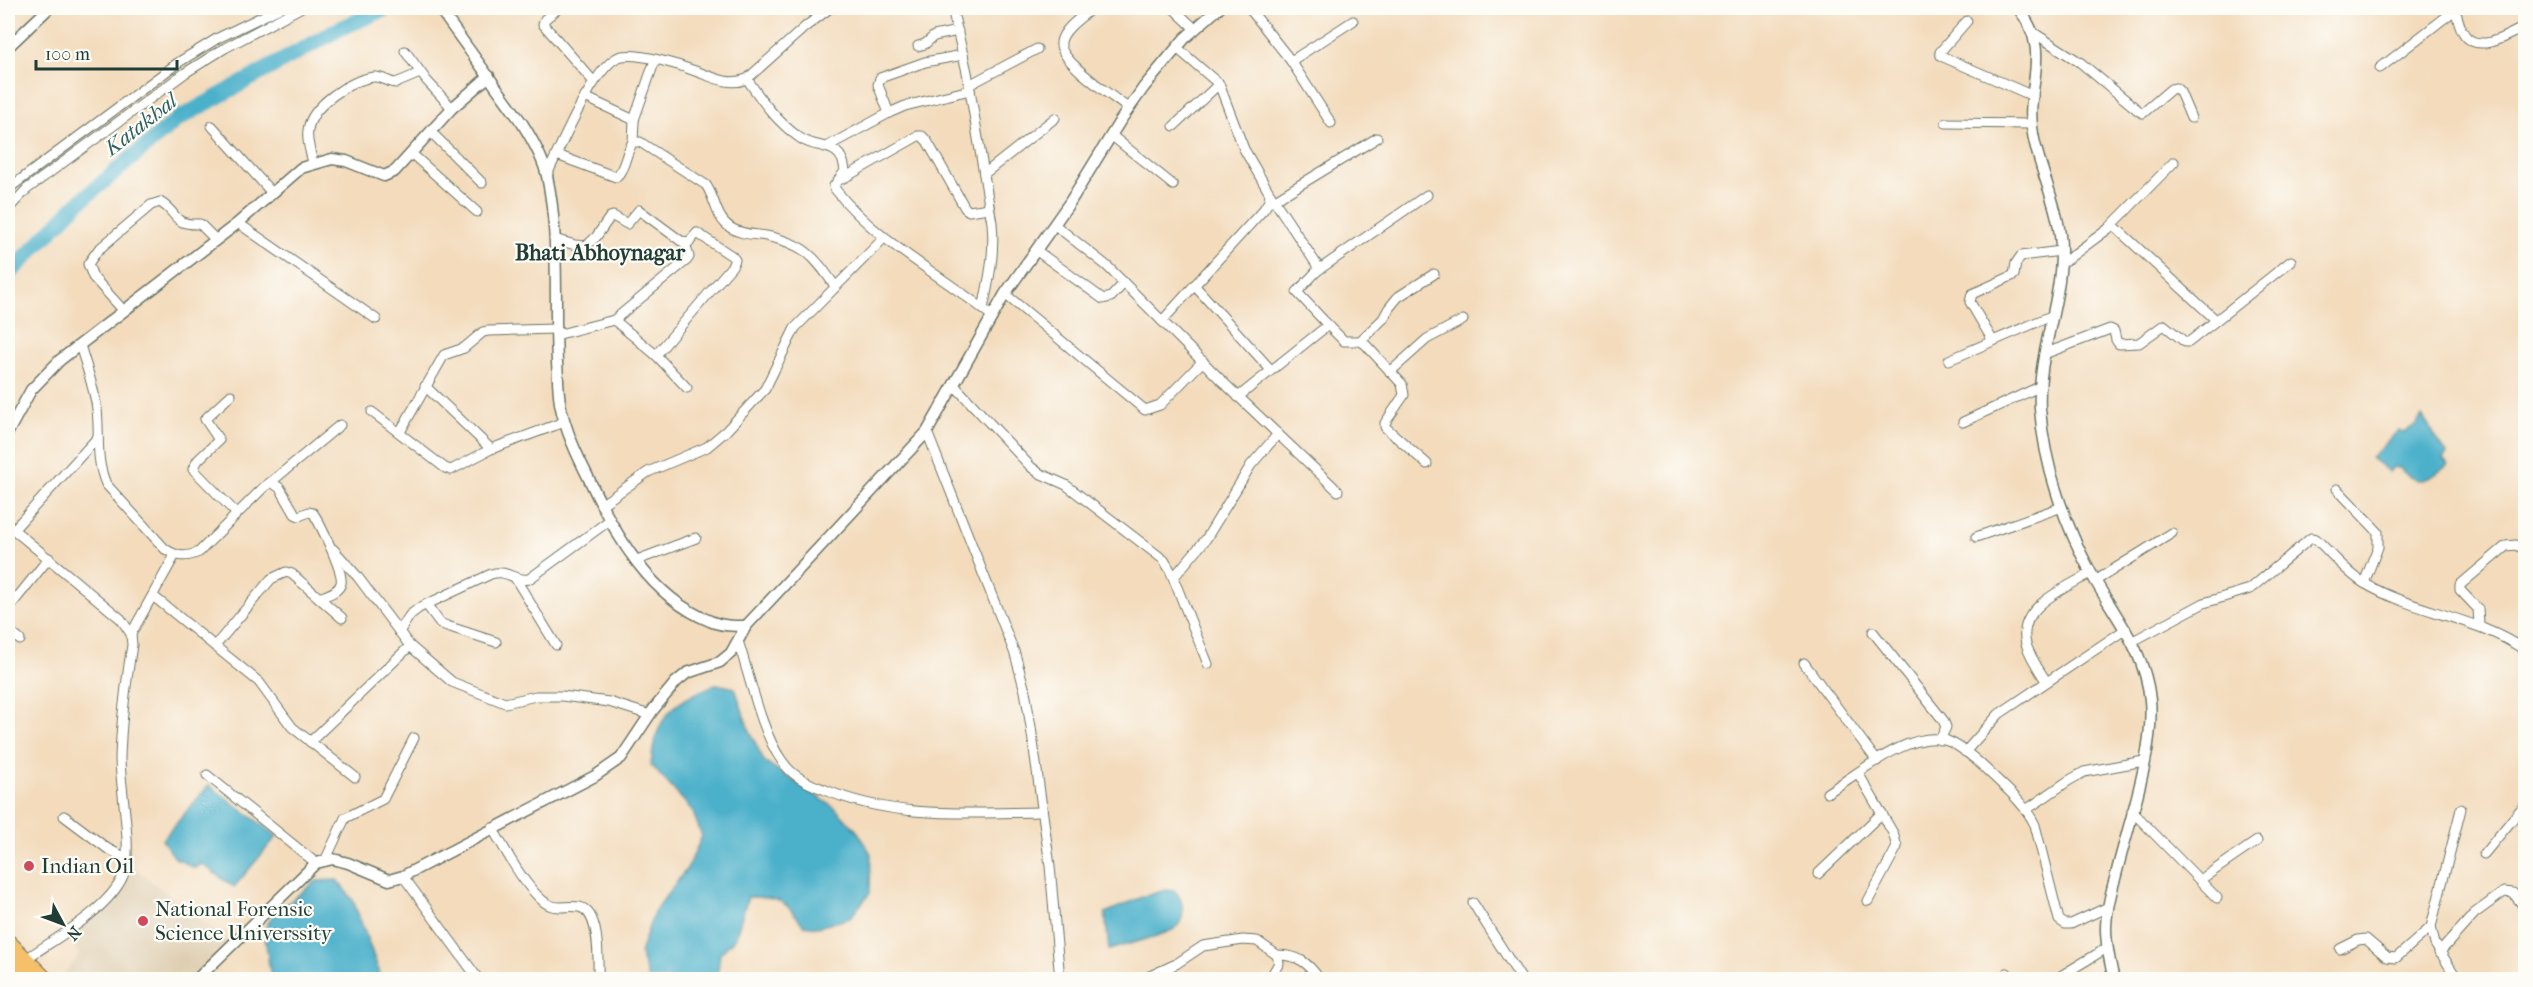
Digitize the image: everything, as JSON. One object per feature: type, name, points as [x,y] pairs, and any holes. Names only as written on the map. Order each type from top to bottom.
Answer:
[{"type":"main road","points":[[8,940],[47,980]]},
{"type":"main road","points":[[8,960],[28,980]]},
{"type":"street","points":[[8,189],[179,62],[218,38],[280,8]]},
{"type":"street","points":[[8,209],[27,189],[176,79],[225,48],[300,8]]},
{"type":"street","points":[[439,8],[522,123],[533,141],[547,175],[554,239],[560,401],[564,423],[601,505],[637,561],[657,585],[694,614],[712,622],[746,626]]},
{"type":"street","points":[[559,8],[545,19],[543,24],[594,82]]},
{"type":"street","points":[[547,175],[585,97],[611,61],[621,56],[655,60],[692,69],[728,83],[747,79],[805,27],[830,8]]},
{"type":"street","points":[[321,862],[333,859],[348,862],[389,880],[403,876],[608,768],[621,758],[676,682],[687,673],[720,662],[731,653],[746,626],[927,432],[954,385],[987,312],[994,243],[970,88],[952,8]]},
{"type":"street","points":[[1092,8],[1065,34],[1060,48],[1072,64],[1129,109]]},
{"type":"street","points":[[1173,8],[1194,28]]},
{"type":"street","points":[[987,312],[1005,294],[1037,251],[1129,109],[1194,28],[1219,8]]},
{"type":"street","points":[[1249,8],[1290,61],[1330,123]]},
{"type":"street","points":[[2018,8],[2034,33],[2081,63],[2139,111],[2143,113],[2171,89],[2176,88],[2191,118]]},
{"type":"street","points":[[2380,68],[2454,9],[2463,33],[2469,40],[2478,43],[2500,39],[2526,26]]},
{"type":"street","points":[[8,47],[42,10]]},
{"type":"street","points":[[1290,61],[1353,21]]},
{"type":"street","points":[[1967,21],[1943,47],[1940,52],[1941,57],[2033,96]]},
{"type":"street","points":[[918,46],[925,44],[934,36],[958,31]]},
{"type":"street","points":[[2034,33],[2037,59],[2032,124],[2038,158],[2059,226],[2061,251],[2061,264],[2044,354],[2041,386],[2043,432],[2062,507],[2075,541],[2093,577],[2133,641],[2144,669],[2150,700],[2150,728],[2144,761],[2108,907],[2107,948],[2114,980]]},
{"type":"street","points":[[1177,48],[1219,84],[1244,149],[1272,197],[1317,265],[1317,271]]},
{"type":"street","points":[[828,146],[889,112],[970,88],[1036,49]]},
{"type":"street","points":[[405,51],[420,73],[452,108]]},
{"type":"street","points":[[889,112],[878,85],[880,78],[925,62],[963,56]]},
{"type":"street","points":[[557,155],[609,177],[615,177],[621,173],[633,142],[634,120],[655,60]]},
{"type":"street","points":[[313,163],[308,128],[322,104],[356,83],[369,78],[380,77],[396,83],[420,73]]},
{"type":"street","points":[[8,432],[31,390],[60,360],[238,223],[301,168],[332,159],[346,160],[384,176],[395,171],[452,108],[489,76]]},
{"type":"street","points":[[747,79],[771,111],[801,140],[828,146],[837,153],[845,166],[843,176],[834,186],[838,193],[885,237],[987,312]]},
{"type":"street","points":[[1174,126],[1219,84]]},
{"type":"street","points":[[585,97],[634,120]]},
{"type":"street","points":[[984,174],[1055,118]]},
{"type":"street","points":[[1946,123],[2032,124]]},
{"type":"street","points":[[212,126],[272,193]]},
{"type":"street","points":[[431,132],[482,183]]},
{"type":"street","points":[[1112,135],[1173,185]]},
{"type":"street","points":[[837,182],[918,136],[922,136],[965,208],[969,211],[990,207]]},
{"type":"street","points":[[1162,321],[1264,209],[1272,197],[1377,138]]},
{"type":"street","points":[[633,142],[640,142],[706,185],[711,191],[717,213],[731,228],[743,234],[766,236],[803,248],[817,261],[835,286]]},
{"type":"street","points":[[412,154],[477,212]]},
{"type":"street","points":[[2061,264],[2113,225],[2174,162]]},
{"type":"street","points":[[1427,195],[1317,271],[1297,292],[1344,341],[1360,341],[1371,349],[1402,384],[1404,395],[1385,423],[1385,427],[1427,464]]},
{"type":"street","points":[[124,311],[93,277],[88,264],[98,250],[151,205],[160,202],[179,221],[189,225],[200,224],[216,240]]},
{"type":"street","points":[[400,432],[444,355],[464,348],[483,333],[556,332],[614,320],[689,257],[685,243],[639,210],[627,224],[613,216],[610,217],[596,237],[586,246],[554,239]]},
{"type":"street","points":[[238,223],[376,319]]},
{"type":"street","points":[[1055,225],[1124,283],[1238,397],[1338,492]]},
{"type":"street","points":[[2113,225],[2216,320]]},
{"type":"street","points":[[656,355],[735,260],[697,233],[685,243]]},
{"type":"street","points":[[601,505],[648,472],[706,447],[726,431],[765,388],[795,328],[885,237]]},
{"type":"street","points":[[1037,251],[1103,300],[1111,297],[1124,283]]},
{"type":"street","points":[[1993,341],[1970,302],[1972,294],[2014,275],[2016,262],[2021,256],[2061,251]]},
{"type":"street","points":[[2044,354],[2110,329],[2114,331],[2119,344],[2139,343],[2164,325],[2185,342],[2189,342],[2291,261]]},
{"type":"street","points":[[1360,341],[1383,319],[1398,297],[1434,274]]},
{"type":"street","points":[[1194,285],[1271,370]]},
{"type":"street","points":[[1005,294],[1145,410],[1160,405],[1203,361]]},
{"type":"street","points":[[1949,360],[2051,316]]},
{"type":"street","points":[[614,320],[620,322],[656,355],[687,388]]},
{"type":"street","points":[[1390,372],[1427,339],[1463,320]]},
{"type":"street","points":[[1238,397],[1324,329],[1326,323]]},
{"type":"street","points":[[80,345],[94,392],[98,458],[105,483],[165,549],[176,555],[186,558],[199,552],[236,513],[340,425]]},
{"type":"street","points":[[954,385],[1031,467],[1066,485],[1157,553],[1174,577],[1208,664]]},
{"type":"street","points":[[425,386],[491,449]]},
{"type":"street","points":[[1963,422],[2041,386]]},
{"type":"street","points":[[231,395],[205,419],[219,440],[198,460],[193,469],[236,513]]},
{"type":"street","points":[[372,412],[445,468],[451,470],[491,449],[564,423]]},
{"type":"street","points":[[927,432],[1015,654],[1025,691],[1040,812],[1050,866],[1060,980]]},
{"type":"street","points":[[1174,577],[1206,539],[1251,465],[1278,434]]},
{"type":"street","points":[[26,959],[93,911],[113,892],[123,876],[128,859],[120,761],[121,718],[132,645],[131,634],[121,619],[11,527],[98,436]]},
{"type":"street","points":[[271,482],[280,489],[295,514],[299,516],[309,512],[313,513],[328,543],[342,578],[341,584],[334,592],[319,598]]},
{"type":"street","points":[[2337,489],[2378,532],[2378,547],[2364,583]]},
{"type":"street","points":[[1976,537],[2062,507]]},
{"type":"street","points":[[399,632],[410,615],[426,604],[490,574],[501,571],[521,580],[529,579],[610,520]]},
{"type":"street","points":[[2046,681],[2027,647],[2026,626],[2036,608],[2172,533]]},
{"type":"street","points":[[637,561],[696,538]]},
{"type":"street","points":[[2133,641],[2204,603],[2250,589],[2311,538],[2316,538],[2364,583],[2397,598],[2479,625],[2526,651]]},
{"type":"street","points":[[328,543],[357,576],[410,646],[452,682],[505,703],[536,696],[562,696],[609,702],[650,715]]},
{"type":"street","points":[[2479,625],[2478,609],[2460,590],[2460,585],[2506,546],[2516,544],[2526,550]]},
{"type":"street","points":[[131,634],[176,555]]},
{"type":"street","points":[[8,609],[49,558]]},
{"type":"street","points":[[215,646],[261,589],[278,574],[286,572],[292,574],[342,618]]},
{"type":"street","points":[[513,576],[556,645]]},
{"type":"street","points":[[153,596],[259,682],[292,727],[355,777]]},
{"type":"street","points":[[426,604],[440,622],[447,626],[496,642]]},
{"type":"street","points":[[1965,752],[1999,714],[2126,629]]},
{"type":"street","points":[[8,630],[20,640]]},
{"type":"street","points":[[1873,632],[1943,720],[1946,727],[1940,740]]},
{"type":"street","points":[[738,641],[770,742],[782,762],[794,775],[857,802],[911,812],[1040,812]]},
{"type":"street","points":[[310,741],[410,646]]},
{"type":"street","points":[[1804,663],[1877,761]]},
{"type":"street","points":[[196,980],[321,862],[345,819],[374,806],[387,794],[414,738]]},
{"type":"street","points":[[1827,793],[1877,761],[1918,740],[1950,742],[1985,768],[2026,810],[2035,825],[2059,920],[2065,924],[2071,924],[2108,907]]},
{"type":"street","points":[[2026,810],[2084,772],[2144,761]]},
{"type":"street","points":[[1858,773],[1893,833],[1897,848],[1868,901]]},
{"type":"street","points":[[207,774],[321,862]]},
{"type":"street","points":[[2484,854],[2526,803]]},
{"type":"street","points":[[2458,980],[2439,953],[2431,936],[2461,809]]},
{"type":"street","points":[[2132,811],[2217,898]]},
{"type":"street","points":[[1818,874],[1882,813]]},
{"type":"street","points":[[64,816],[108,849],[128,859]]},
{"type":"street","points":[[492,828],[527,882],[545,902],[555,908],[579,907],[587,910],[591,915],[597,948],[598,980]]},
{"type":"street","points":[[2200,880],[2257,841]]},
{"type":"street","points":[[403,876],[479,980]]},
{"type":"street","points":[[2439,953],[2475,913],[2504,892],[2513,893],[2526,909]]},
{"type":"street","points":[[1473,903],[1522,980]]},
{"type":"street","points":[[2340,949],[2358,940],[2366,939],[2387,957],[2396,958],[2432,927]]},
{"type":"street","points":[[1141,980],[1176,964],[1203,946],[1244,940],[1257,941],[1277,955],[1298,958],[1308,963],[1320,980]]},
{"type":"street","points":[[2054,980],[2107,948]]},
{"type":"street","points":[[1269,980],[1279,963],[1277,955]]},
{"type":"shaded area","name":"National Forensic Science Universsity","points":[[133,867],[228,942],[189,979],[66,980],[62,976],[80,955],[67,935],[123,885]]},
{"type":"water","points":[[2422,416],[2447,454],[2443,459],[2448,465],[2430,478],[2418,480],[2400,468],[2393,467],[2389,472],[2371,458],[2399,430],[2404,432],[2416,425]]},
{"type":"water","points":[[717,684],[735,688],[748,727],[764,761],[835,808],[858,832],[871,854],[870,893],[850,918],[818,927],[803,925],[786,905],[774,899],[748,897],[735,938],[720,954],[717,979],[648,979],[640,953],[654,912],[688,867],[702,836],[692,810],[651,765],[653,748],[662,722],[669,712],[689,697]]},
{"type":"water","points":[[209,785],[277,836],[234,887],[202,864],[195,868],[175,858],[162,840]]},
{"type":"water","points":[[337,880],[353,900],[382,979],[271,979],[264,930],[273,915],[316,881]]},
{"type":"water","points":[[1166,890],[1175,891],[1182,905],[1181,921],[1178,925],[1161,935],[1109,950],[1105,913],[1142,897]]},
{"type":"waterway","name":"Katakhal","points":[[8,275],[77,204],[178,119],[339,29],[387,8]]},
{"type":"place","name":"Indian Oil","points":[[29,866]]},
{"type":"place","name":"National Forensic Science Universsity","points":[[143,921]]},
{"type":"district","name":"Bhati Abhoynagar","points":[[600,252]]}]
